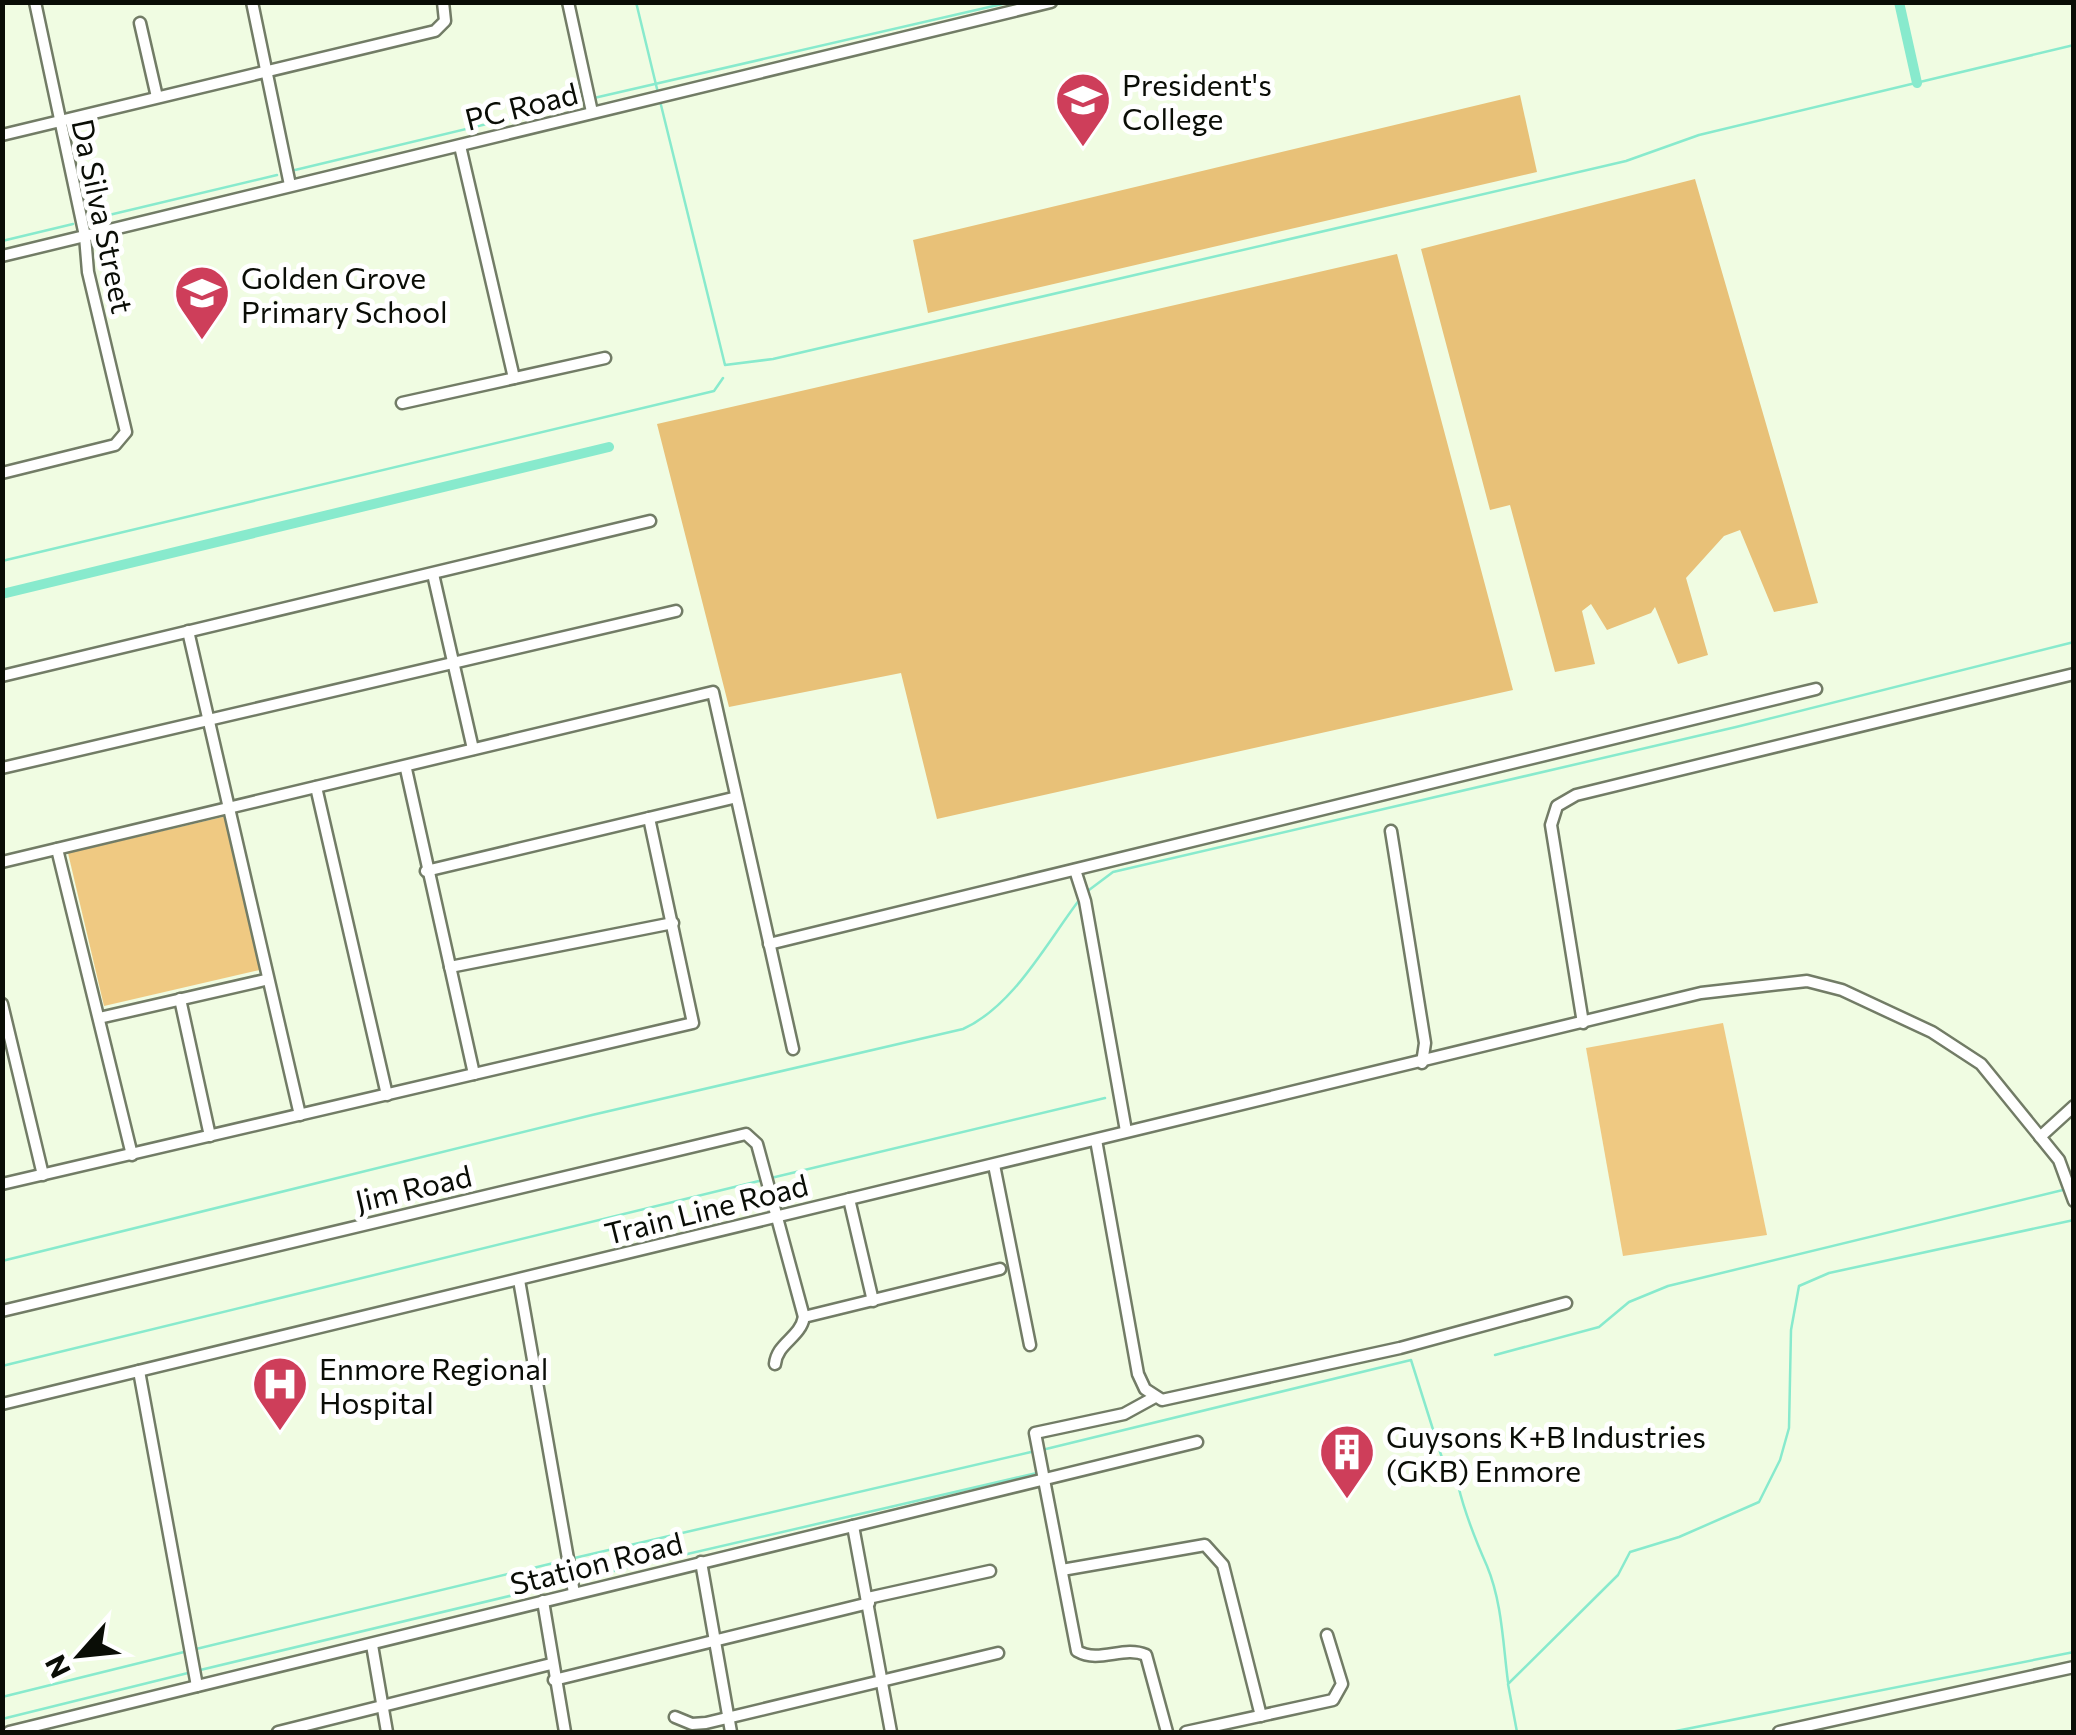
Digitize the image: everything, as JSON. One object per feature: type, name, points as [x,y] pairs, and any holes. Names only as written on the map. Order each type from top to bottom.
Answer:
[{"type":"street","name":"Da Silva Street","points":[[2,473],[124,439],[126,420],[88,272],[85,236],[34,2]]},
{"type":"street","points":[[252,2],[290,185]]},
{"type":"street","points":[[2,135],[434,31],[445,21],[443,2]]},
{"type":"street","points":[[568,2],[592,112]]},
{"type":"street","name":"PC Road","points":[[2,256],[1051,2]]},
{"type":"street","points":[[140,23],[157,97]]},
{"type":"street","points":[[460,146],[514,378]]},
{"type":"street","points":[[402,404],[605,358]]},
{"type":"street","points":[[2,676],[650,521]]},
{"type":"street","points":[[433,574],[473,749]]},
{"type":"street","points":[[2,768],[676,611]]},
{"type":"street","points":[[188,631],[265,980],[300,1115]]},
{"type":"street","points":[[1583,1022],[1552,825],[1558,806],[1576,795],[2074,674]]},
{"type":"street","points":[[769,944],[1816,689]]},
{"type":"street","points":[[2,862],[713,692],[734,798],[794,1048]]},
{"type":"street","points":[[406,768],[474,1074]]},
{"type":"street","points":[[316,787],[388,1095]]},
{"type":"street","points":[[426,871],[734,798]]},
{"type":"street","points":[[2,1184],[694,1023],[649,818]]},
{"type":"street","points":[[1391,831],[1425,1043],[1422,1062]]},
{"type":"street","points":[[57,849],[132,1155]]},
{"type":"street","points":[[1075,870],[1085,901],[1126,1131]]},
{"type":"street","points":[[450,967],[672,923]]},
{"type":"street","points":[[99,1018],[265,980]]},
{"type":"street","name":"Train Line Road","points":[[2,1404],[1701,993],[1807,981],[1842,990],[1916,1024],[1982,1064],[2059,1160],[2074,1201]]},
{"type":"street","points":[[180,999],[210,1136]]},
{"type":"street","points":[[2,1004],[43,1175]]},
{"type":"street","points":[[2040,1137],[2074,1106]]},
{"type":"street","name":"Jim Road","points":[[2,1310],[746,1134],[756,1138],[804,1318]]},
{"type":"street","points":[[1096,1140],[1138,1374],[1155,1397]]},
{"type":"street","points":[[994,1165],[1030,1345]]},
{"type":"street","points":[[849,1199],[872,1301]]},
{"type":"street","points":[[775,1364],[780,1350],[802,1330],[804,1318],[1000,1269]]},
{"type":"street","points":[[519,1280],[574,1593]]},
{"type":"street","points":[[1167,1732],[1146,1655],[1135,1651],[1092,1656],[1078,1651],[1035,1434],[1124,1414],[1155,1397],[1192,1396],[1400,1348],[1566,1303]]},
{"type":"street","points":[[139,1371],[197,1686]]},
{"type":"street","name":"Station Road","points":[[9,1732],[31,1730],[1197,1442]]},
{"type":"street","points":[[854,1526],[891,1732]]},
{"type":"street","points":[[1062,1570],[1205,1545],[1223,1566],[1261,1716]]},
{"type":"street","points":[[701,1562],[731,1732]]},
{"type":"street","points":[[554,1680],[990,1571]]},
{"type":"street","points":[[543,1601],[565,1732]]},
{"type":"street","points":[[1186,1732],[1320,1706],[1339,1693],[1342,1684],[1327,1635]]},
{"type":"street","points":[[372,1644],[387,1732]]},
{"type":"street","points":[[675,1717],[692,1724],[728,1718],[998,1653]]},
{"type":"street","points":[[278,1732],[551,1664]]},
{"type":"street","points":[[1779,1732],[2074,1668]]},
{"type":"shaded area","points":[[1520,95],[1537,172],[928,313],[913,240]]},
{"type":"shaded area","points":[[1695,179],[1818,603],[1774,612],[1740,530],[1724,536],[1686,578],[1708,655],[1678,664],[1655,607],[1651,613],[1607,630],[1591,604],[1582,611],[1595,664],[1555,672],[1510,505],[1490,510],[1421,249]]},
{"type":"shaded area","points":[[1397,254],[1513,690],[937,819],[901,673],[729,707],[657,424]]},
{"type":"shaded area","points":[[227,816],[264,969],[104,1006],[68,853]]},
{"type":"shaded area","points":[[1723,1023],[1767,1235],[1623,1256],[1586,1048]]},
{"type":"waterway","points":[[636,2],[658,93]]},
{"type":"waterway","points":[[594,98],[1011,2]]},
{"type":"waterway","points":[[1899,2],[1917,83]]},
{"type":"waterway","points":[[660,101],[725,365],[773,359],[1626,161],[1699,135],[2074,45]]},
{"type":"waterway","points":[[295,170],[579,102]]},
{"type":"waterway","points":[[88,220],[277,175]]},
{"type":"waterway","points":[[2,241],[73,224]]},
{"type":"waterway","points":[[2,561],[714,391],[723,378]]},
{"type":"waterway","points":[[2,594],[609,447]]},
{"type":"waterway","points":[[1085,893],[1113,872],[1736,727],[2074,642]]},
{"type":"waterway","points":[[2,1261],[592,1115],[963,1029],[981,1019],[1014,989],[1080,899]]},
{"type":"waterway","points":[[771,1178],[1105,1098]]},
{"type":"waterway","points":[[2,1366],[763,1180]]},
{"type":"waterway","points":[[1495,1355],[1599,1327],[1629,1302],[1668,1286],[2067,1189]]},
{"type":"waterway","points":[[1517,1732],[1508,1684],[1618,1575],[1630,1552],[1679,1537],[1759,1502],[1780,1460],[1789,1428],[1791,1330],[1799,1286],[1829,1273],[2074,1220]]},
{"type":"waterway","points":[[1046,1449],[1411,1360],[1449,1480],[1458,1485],[1492,1580],[1508,1682]]},
{"type":"waterway","points":[[570,1559],[1031,1452]]},
{"type":"waterway","points":[[575,1580],[1037,1473]]},
{"type":"waterway","points":[[196,1649],[562,1561]]},
{"type":"waterway","points":[[196,1671],[568,1582]]},
{"type":"waterway","points":[[2,1697],[188,1651]]},
{"type":"waterway","points":[[1671,1732],[2074,1652]]},
{"type":"waterway","points":[[2,1719],[188,1673]]},
{"type":"place","name":"President's College","points":[[1083,149]]},
{"type":"place","name":"Golden Grove Primary School","points":[[202,342]]},
{"type":"place","name":"Enmore Regional Hospital","points":[[280,1433]]},
{"type":"place","name":"Guysons K+B Industries (GKB) Enmore","points":[[1347,1501]]}]
